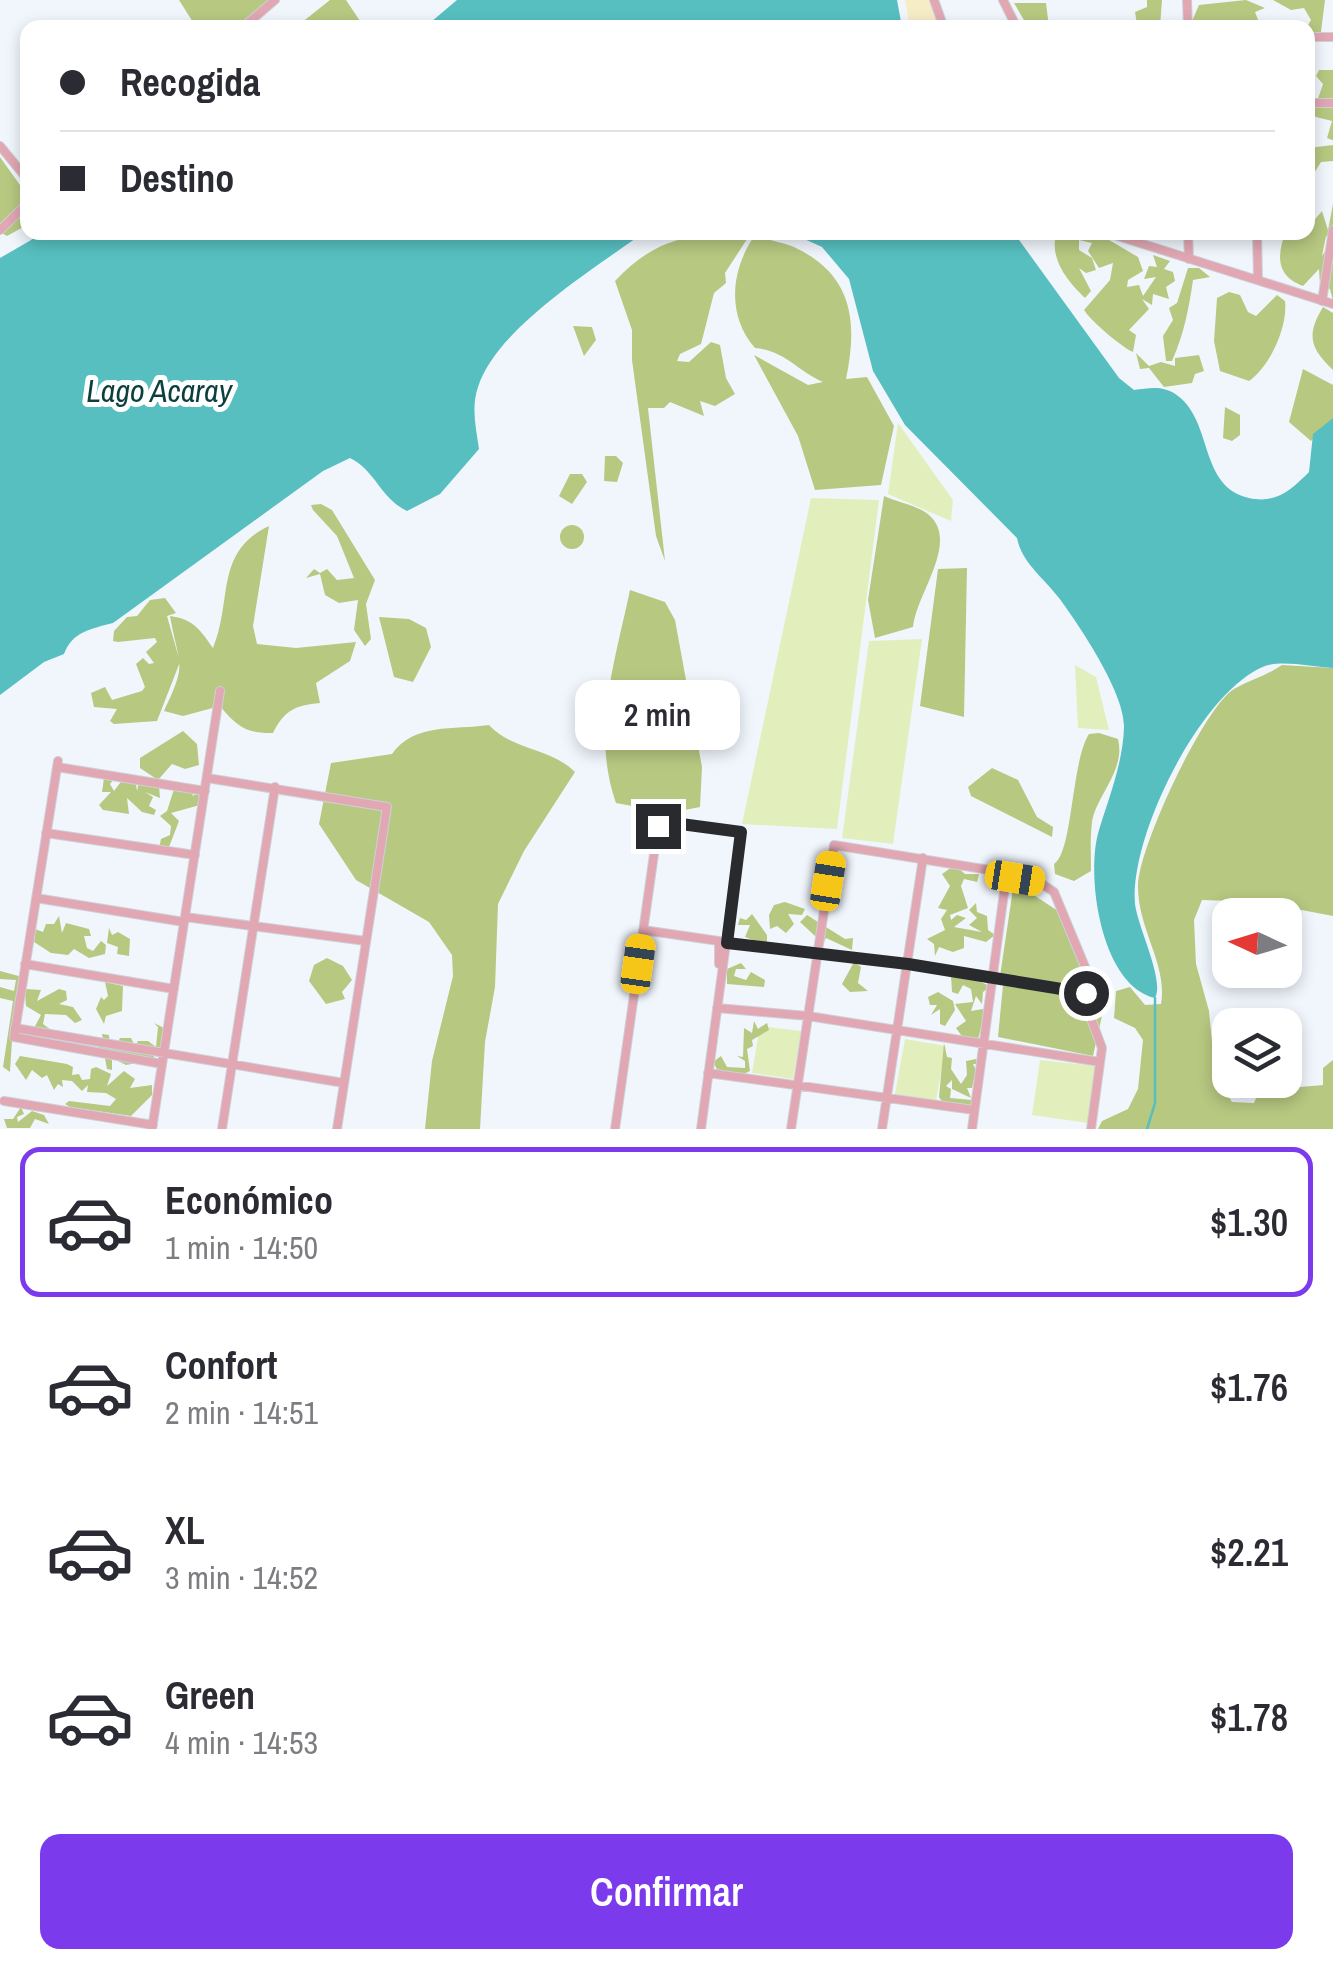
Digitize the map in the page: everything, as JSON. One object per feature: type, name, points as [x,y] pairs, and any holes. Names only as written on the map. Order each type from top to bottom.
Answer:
[{"type":"street","points":[[251,20],[275,0]]},
{"type":"street","points":[[0,146],[20,170]]},
{"type":"street","points":[[0,230],[20,211]]},
{"type":"street","points":[[1322,301],[1333,233]]},
{"type":"street","points":[[1128,240],[1333,304]]},
{"type":"street","points":[[1188,240],[1189,259]]},
{"type":"street","points":[[1257,240],[1258,279]]},
{"type":"street","points":[[4,1101],[152,1127],[220,690]]},
{"type":"street","points":[[162,1064],[14,1037],[15,1028],[58,764],[205,791]]},
{"type":"street","points":[[207,778],[387,807],[337,1129]]},
{"type":"street","points":[[222,1129],[275,788]]},
{"type":"street","points":[[616,1129],[661,822],[741,832],[701,1129]]},
{"type":"street","points":[[46,833],[195,855]]},
{"type":"street","points":[[791,1129],[834,845],[1002,872],[1006,878],[972,1129]]},
{"type":"street","points":[[882,1129],[923,858]]},
{"type":"street","points":[[1006,878],[1038,882],[1054,892],[1088,974],[1086,993],[1102,1042],[1091,1129]]},
{"type":"street","points":[[36,898],[366,942]]},
{"type":"street","points":[[643,930],[719,941],[720,993]]},
{"type":"street","points":[[727,943],[908,964],[1086,993]]},
{"type":"street","points":[[26,964],[174,989]]},
{"type":"street","points":[[717,1008],[808,1016],[1100,1062]]},
{"type":"street","points":[[15,1028],[344,1083]]},
{"type":"street","points":[[708,1073],[974,1110]]},
{"type":"green space","points":[[179,0],[274,0],[256,20],[192,20]]},
{"type":"green space","points":[[330,0],[346,0],[359,20],[305,20]]},
{"type":"green space","points":[[1147,0],[1162,0],[1161,20],[1136,20],[1135,12],[1147,7]]},
{"type":"green space","points":[[1246,0],[1265,8],[1255,12],[1258,20],[1192,20],[1199,5]]},
{"type":"green space","points":[[1273,0],[1325,0],[1321,32],[1315,33],[1315,20],[1304,8],[1291,10]]},
{"type":"green space","points":[[1014,3],[1046,3],[1048,20],[1024,20]]},
{"type":"green space","points":[[1319,70],[1333,70],[1333,140],[1327,138],[1332,121],[1315,117],[1323,84],[1316,76]]},
{"type":"green space","points":[[1333,145],[1333,161],[1321,162],[1315,172],[1315,147]]},
{"type":"green space","points":[[0,157],[20,185],[20,229],[7,236],[0,232]]},
{"type":"green space","points":[[1333,204],[1333,241],[1326,236],[1322,256],[1326,250],[1333,251],[1333,301],[1330,289],[1320,286],[1319,269],[1303,286],[1283,271],[1280,257],[1283,240],[1315,240],[1315,219],[1322,211],[1328,230]]},
{"type":"green space","points":[[680,240],[746,240],[725,273],[726,283],[714,293],[701,344],[680,354],[677,361],[689,362],[711,342],[720,345],[726,378],[735,394],[715,406],[700,401],[704,416],[670,402],[664,408],[648,408],[665,561],[656,536],[632,360],[632,330],[615,281],[650,252]]},
{"type":"green space","points":[[752,240],[794,247],[814,258],[840,286],[850,319],[846,379],[867,377],[894,426],[881,485],[815,490],[798,436],[754,355],[808,385],[823,382],[775,353],[755,348],[746,335],[739,321],[735,292]]},
{"type":"green space","points":[[1079,240],[1079,250],[1092,258],[1096,270],[1086,273],[1079,268],[1091,291],[1085,298],[1057,259],[1055,241]]},
{"type":"green space","points":[[1079,240],[1109,240],[1138,257],[1143,271],[1128,280],[1127,287],[1139,285],[1143,296],[1156,277],[1144,279],[1149,266],[1157,267],[1153,255],[1170,261],[1164,269],[1173,272],[1175,281],[1166,287],[1169,299],[1153,294],[1152,305],[1142,299],[1149,309],[1129,330],[1136,335],[1133,352],[1084,310],[1110,280],[1113,263],[1099,268],[1088,251],[1092,243]]},
{"type":"green space","points":[[1188,268],[1199,268],[1210,277],[1193,280],[1180,341],[1172,361],[1166,361],[1163,336],[1173,320],[1169,308],[1177,303]]},
{"type":"green space","points":[[1229,292],[1240,295],[1248,312],[1256,316],[1277,295],[1285,301],[1284,322],[1276,345],[1249,381],[1220,371],[1214,341],[1217,298]]},
{"type":"green space","points":[[1323,307],[1333,313],[1333,370],[1319,355],[1313,341],[1314,326]]},
{"type":"green space","points":[[573,326],[592,327],[596,340],[584,356]]},
{"type":"green space","points":[[1136,353],[1149,366],[1161,362],[1175,366],[1175,358],[1199,355],[1204,371],[1195,374],[1192,383],[1164,387],[1149,368],[1140,369]]},
{"type":"green space","points":[[1303,369],[1333,385],[1333,419],[1311,441],[1289,422]]},
{"type":"green space","points":[[1225,407],[1240,415],[1240,435],[1232,441],[1223,438]]},
{"type":"green space","points":[[898,423],[953,500],[951,521],[888,494]]},
{"type":"green space","points":[[605,456],[616,456],[623,463],[617,482],[604,481]]},
{"type":"green space","points":[[570,474],[582,474],[587,482],[572,504],[559,496]]},
{"type":"green space","points":[[884,496],[929,515],[940,539],[934,569],[913,627],[875,638],[868,600]]},
{"type":"green space","points":[[811,498],[879,500],[837,829],[742,824]]},
{"type":"green space","points":[[321,504],[332,510],[375,580],[366,604],[371,639],[365,646],[354,630],[358,600],[339,603],[325,595],[320,574],[306,578],[314,569],[320,573],[327,569],[337,580],[354,578],[337,536],[311,505]]},
{"type":"green space","points":[[572,525],[584,537],[572,549],[560,537]]},
{"type":"green space","points":[[269,526],[253,626],[257,644],[296,648],[356,642],[350,661],[316,683],[320,703],[291,710],[273,733],[243,727],[220,706],[183,716],[164,711],[179,672],[170,616],[191,623],[213,648],[232,563],[252,537]]},
{"type":"green space","points":[[967,568],[964,717],[920,706],[938,569]]},
{"type":"green space","points":[[630,590],[665,602],[675,620],[702,767],[700,807],[669,813],[616,803],[609,776],[605,723]]},
{"type":"green space","points":[[165,598],[176,613],[167,616],[180,662],[157,721],[114,724],[110,721],[117,709],[94,707],[91,693],[105,687],[112,700],[142,691],[145,687],[136,664],[143,658],[154,663],[146,652],[157,642],[155,638],[113,641],[114,631],[127,617],[137,616],[150,600]]},
{"type":"green space","points":[[379,617],[409,619],[426,628],[431,647],[413,682],[394,677]]},
{"type":"green space","points":[[922,639],[893,844],[842,838],[869,641]]},
{"type":"green space","points":[[1075,665],[1096,677],[1109,730],[1078,728]]},
{"type":"green space","points":[[1282,665],[1333,668],[1333,916],[1302,910],[1302,898],[1202,900],[1194,920],[1196,964],[1209,1011],[1212,1098],[1254,1103],[1256,1098],[1302,1098],[1302,1087],[1323,1085],[1323,1068],[1333,1060],[1333,1129],[1098,1129],[1102,1121],[1128,1109],[1138,1089],[1143,1040],[1135,1028],[1114,1018],[1116,991],[1130,987],[1145,1005],[1161,1004],[1157,961],[1139,903],[1138,887],[1148,843],[1174,781],[1206,722],[1234,689]]},
{"type":"green space","points":[[489,725],[509,740],[554,758],[575,772],[524,851],[498,904],[495,987],[485,1042],[480,1129],[425,1129],[432,1061],[453,976],[452,955],[429,922],[356,880],[319,824],[331,763],[392,754],[411,737],[423,733]]},
{"type":"green space","points":[[183,731],[197,744],[199,765],[185,769],[172,764],[158,780],[140,768],[140,758]]},
{"type":"green space","points":[[1089,734],[1118,739],[1118,761],[1092,822],[1091,871],[1074,881],[1055,874],[1054,864],[1065,843],[1083,747]]},
{"type":"green space","points":[[992,768],[1018,780],[1037,817],[1053,827],[1052,837],[971,796],[968,787]]},
{"type":"green space","points":[[104,778],[115,778],[110,784],[114,791],[123,779],[136,784],[137,791],[139,782],[159,786],[160,798],[145,792],[153,797],[149,806],[156,810],[154,815],[142,812],[127,798],[129,814],[103,810],[99,805],[111,792],[102,792]]},
{"type":"green space","points":[[174,789],[194,792],[192,796],[201,792],[200,805],[171,813],[179,821],[169,847],[159,848],[161,839],[170,835],[171,826],[160,816],[167,811]]},
{"type":"green space","points":[[955,865],[965,874],[979,874],[977,882],[964,879],[961,886],[968,908],[950,915],[951,920],[957,915],[966,918],[954,927],[982,932],[969,925],[977,918],[969,910],[976,903],[977,912],[987,916],[988,930],[995,935],[986,942],[964,936],[964,948],[953,952],[939,947],[935,956],[934,944],[927,939],[945,930],[941,919],[947,910],[938,908],[950,886],[942,874]]},
{"type":"green space","points":[[1014,882],[1061,913],[1090,989],[1000,976]]},
{"type":"green space","points":[[785,902],[805,909],[802,915],[788,914],[794,924],[786,933],[777,926],[770,929],[769,915],[774,905]]},
{"type":"green space","points":[[752,914],[767,935],[767,945],[745,937],[750,925],[738,925],[740,918],[746,920]]},
{"type":"green space","points":[[807,915],[845,939],[853,938],[852,950],[826,938],[819,951],[816,937],[800,922]]},
{"type":"green space","points":[[59,916],[62,933],[66,923],[89,929],[91,936],[84,936],[87,948],[93,951],[101,941],[106,945],[105,954],[89,958],[74,949],[68,955],[51,953],[34,942],[35,929],[43,932],[46,924],[54,924]]},
{"type":"green space","points":[[109,928],[112,935],[118,932],[130,939],[129,956],[117,954],[118,947],[107,943]]},
{"type":"green space","points":[[327,958],[343,966],[352,980],[342,992],[345,999],[326,1004],[309,981],[314,965]]},
{"type":"green space","points":[[854,962],[861,967],[858,983],[868,991],[850,992],[842,984]]},
{"type":"green space","points":[[741,963],[746,969],[736,969],[734,976],[746,980],[751,972],[765,980],[764,987],[727,984],[727,969]]},
{"type":"green space","points":[[0,971],[26,978],[26,989],[41,990],[37,1001],[59,989],[66,991],[67,1000],[59,1004],[73,1007],[82,1020],[75,1023],[66,1015],[45,1014],[43,1024],[51,1030],[33,1030],[41,1015],[26,1006],[25,993],[21,1022],[11,1030],[32,1037],[30,1044],[12,1040],[10,1072],[3,1067],[13,1001],[0,998],[0,987],[14,991],[16,980],[0,979]]},
{"type":"green space","points":[[951,976],[990,987],[983,992],[982,1004],[976,996],[971,1011],[983,1009],[985,1013],[978,1039],[964,1039],[956,1028],[966,1021],[955,1004],[973,1002],[971,989],[963,985],[958,994],[952,992]]},
{"type":"green space","points":[[105,982],[123,986],[122,1011],[106,1016],[104,1024],[96,1009],[101,997],[104,1000],[108,996]]},
{"type":"green space","points":[[1003,985],[1106,998],[1093,1056],[998,1037]]},
{"type":"green space","points":[[938,992],[953,1001],[955,1010],[945,1026],[940,1024],[940,1009],[931,1015],[937,1005],[930,1005],[928,997]]},
{"type":"green space","points":[[754,1021],[758,1029],[767,1023],[769,1030],[752,1040],[753,1046],[747,1049],[750,1071],[741,1075],[718,1071],[713,1062],[721,1056],[727,1067],[745,1068],[745,1061],[737,1056],[743,1057],[744,1028],[752,1033]]},
{"type":"green space","points":[[154,1023],[164,1028],[161,1048],[153,1054],[155,1060],[126,1065],[112,1058],[112,1070],[107,1069],[104,1053],[97,1048],[104,1045],[102,1034],[109,1035],[110,1046],[116,1046],[120,1038],[131,1038],[135,1046],[138,1041],[148,1041],[156,1047],[158,1027]]},
{"type":"green space","points":[[760,1026],[801,1031],[793,1079],[752,1073]]},
{"type":"green space","points":[[905,1039],[946,1046],[936,1100],[895,1094]]},
{"type":"green space","points":[[944,1043],[947,1057],[952,1058],[951,1069],[961,1084],[967,1075],[966,1061],[976,1059],[979,1064],[973,1064],[976,1070],[972,1088],[967,1088],[971,1098],[952,1089],[952,1080],[946,1086],[951,1089],[950,1098],[972,1100],[971,1106],[943,1103],[939,1097]]},
{"type":"green space","points":[[20,1056],[67,1064],[73,1067],[72,1075],[79,1074],[82,1080],[90,1079],[91,1069],[96,1067],[111,1074],[107,1086],[124,1071],[135,1079],[130,1088],[152,1085],[152,1095],[131,1116],[70,1107],[65,1104],[69,1101],[110,1106],[116,1099],[106,1093],[87,1092],[88,1085],[82,1091],[72,1081],[62,1080],[63,1087],[58,1084],[54,1090],[47,1075],[42,1078],[32,1070],[26,1080],[15,1064]]},
{"type":"green space","points":[[1040,1060],[1096,1066],[1088,1123],[1032,1115]]},
{"type":"green space","points":[[21,1107],[24,1114],[17,1117],[18,1122],[32,1111],[44,1115],[49,1124],[35,1119],[30,1128],[7,1128],[4,1119],[13,1119]]},
{"type":"sand","points":[[905,0],[929,0],[937,20],[909,20]]},
{"type":"water","points":[[457,0],[897,0],[901,20],[433,20]]},
{"type":"water","name":"Lago Acaray","points":[[31,240],[633,240],[546,304],[504,344],[488,366],[476,395],[479,449],[440,494],[407,511],[350,458],[323,471],[113,623],[78,636],[64,654],[44,662],[0,695],[0,258]]},
{"type":"water","points":[[806,240],[1019,240],[1119,378],[1134,390],[1162,389],[1178,396],[1197,421],[1222,481],[1233,492],[1249,498],[1275,497],[1302,479],[1309,472],[1313,434],[1333,418],[1333,668],[1272,664],[1241,681],[1217,704],[1174,769],[1144,842],[1136,876],[1135,904],[1157,980],[1155,998],[1137,989],[1122,973],[1110,951],[1096,900],[1095,850],[1123,740],[1117,696],[1089,642],[1028,562],[1017,538],[905,425],[873,371],[849,279],[822,247]]},
{"type":"waterway","points":[[1147,1129],[1155,1103],[1155,998]]},
{"type":"route","points":[[658,826],[666,822],[741,832],[727,943],[908,964],[1086,993]]}]
